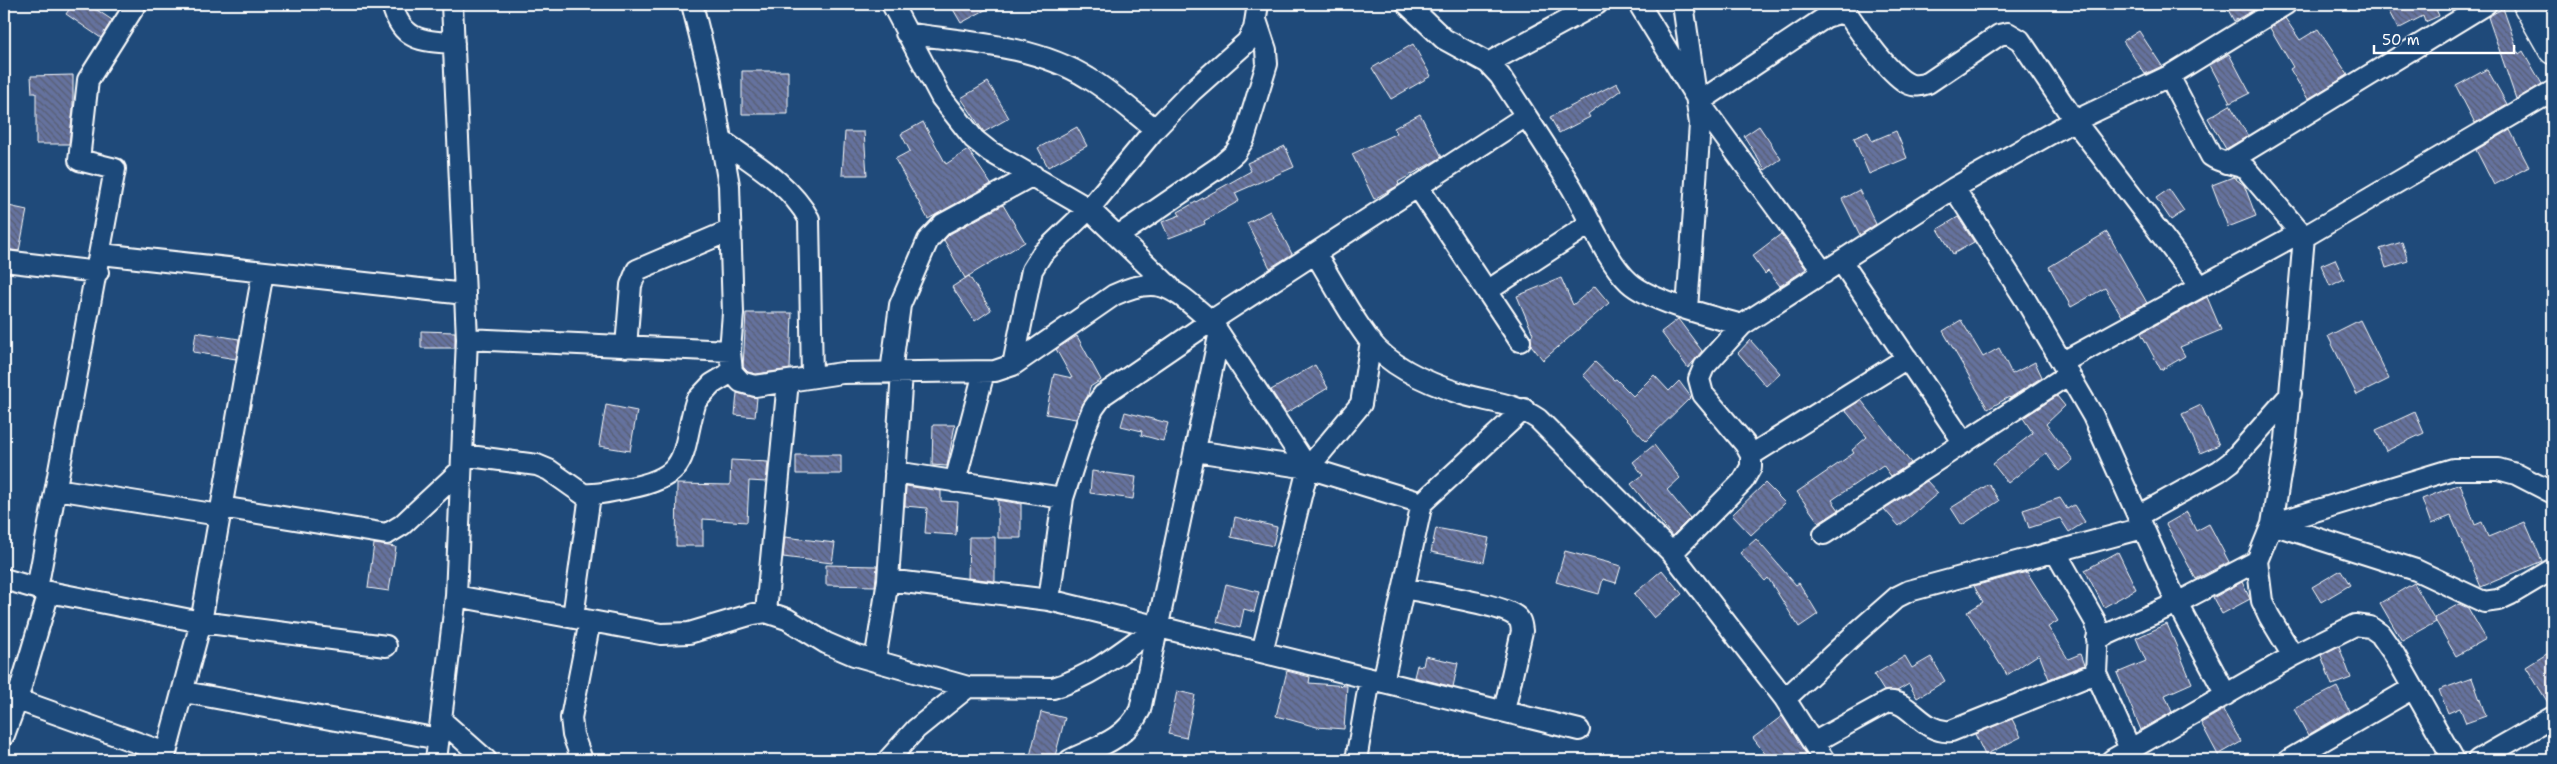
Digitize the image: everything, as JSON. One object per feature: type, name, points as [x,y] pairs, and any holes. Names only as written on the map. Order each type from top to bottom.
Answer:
[{"type":"main road","points":[[2526,4],[2553,50]]},
{"type":"main road","points":[[2548,4],[2553,12]]},
{"type":"street","points":[[4,735],[10,698],[43,590],[56,489],[115,169],[79,160],[88,80],[136,4]]},
{"type":"street","points":[[392,4],[396,20],[412,36],[430,42],[454,43]]},
{"type":"street","points":[[436,760],[456,596],[467,339],[452,4]]},
{"type":"street","points":[[692,4],[710,76],[729,185],[733,313],[730,351],[732,372],[741,382],[755,386],[842,373],[995,371],[1012,365],[1114,295],[1131,287],[1147,284],[1170,287]]},
{"type":"street","points":[[892,4],[941,96],[974,139],[989,151],[1089,209],[1215,328],[1308,468]]},
{"type":"street","points":[[1407,4],[1444,39],[1488,63],[1500,76],[1628,282],[1642,291],[1687,309],[1742,325]]},
{"type":"street","points":[[1488,63],[1597,4]]},
{"type":"street","points":[[1639,4],[1699,102],[1824,273]]},
{"type":"street","points":[[1683,4],[1699,102],[1700,149],[1687,309]]},
{"type":"street","points":[[1672,554],[1743,480],[1750,467],[1751,455],[1745,444],[1702,394],[1699,379],[1704,366],[1742,325],[1954,188],[2074,120],[2169,76],[2286,4]]},
{"type":"street","points":[[2226,163],[2486,4]]},
{"type":"street","points":[[1012,365],[1036,263],[1042,254],[1089,209],[1156,129],[1192,91],[1247,42],[1257,12]]},
{"type":"street","points":[[1118,236],[1219,167],[1235,153],[1244,139],[1267,64],[1266,50],[1257,12]]},
{"type":"street","points":[[1699,102],[1826,17],[1839,13],[1849,16],[1899,78],[1911,85],[1920,86],[1928,83],[1998,35],[2008,32],[2020,40],[2074,120],[2201,287]]},
{"type":"street","points":[[906,33],[1002,48],[1048,59],[1088,78],[1156,129]]},
{"type":"street","points":[[2169,76],[2211,156],[2226,163],[2246,168],[2302,235],[2291,394],[2272,524],[2257,561],[2262,601],[2293,656]]},
{"type":"street","points":[[1824,534],[1964,443],[2066,368],[2201,287],[2302,235],[2553,91]]},
{"type":"street","points":[[1049,600],[1063,498],[1087,423],[1093,409],[1103,395],[1215,328],[1315,253],[1526,116]]},
{"type":"street","points":[[721,140],[774,178],[802,207],[809,219],[812,377]]},
{"type":"street","points":[[876,662],[888,580],[895,472],[900,305],[928,240],[943,224],[1033,175]]},
{"type":"street","points":[[1418,187],[1520,341]]},
{"type":"street","points":[[1954,188],[2066,368],[2093,416],[2177,603],[2226,695]]},
{"type":"street","points":[[1487,291],[1591,223]]},
{"type":"street","points":[[626,346],[631,285],[637,270],[730,230]]},
{"type":"street","points":[[1315,253],[1371,341],[1387,357],[1436,385],[1463,394],[1524,409],[1538,419],[1672,554],[1785,699],[1824,760]]},
{"type":"street","points":[[4,261],[99,263],[262,272],[465,294]]},
{"type":"street","points":[[1841,261],[1964,443]]},
{"type":"street","points":[[10,698],[165,757],[184,692],[200,622],[262,272]]},
{"type":"street","points":[[1070,760],[1110,742],[1134,724],[1140,710],[1194,451],[1215,328]]},
{"type":"street","points":[[467,339],[730,351]]},
{"type":"street","points":[[1262,652],[1308,468],[1361,404],[1371,341]]},
{"type":"street","points":[[1751,455],[1906,358]]},
{"type":"street","points":[[56,489],[387,534],[402,525],[462,462],[537,465],[549,470],[578,492],[590,495],[651,484],[668,475],[679,464],[696,401],[712,384],[732,372]]},
{"type":"street","points":[[955,482],[984,372]]},
{"type":"street","points":[[766,612],[788,381]]},
{"type":"street","points":[[1785,699],[1897,597],[1943,580],[2055,551],[2141,522],[2231,462],[2291,394]]},
{"type":"street","points":[[1356,760],[1404,588],[1422,503],[1524,409]]},
{"type":"street","points":[[1194,451],[1308,468],[1422,503]]},
{"type":"street","points":[[2272,524],[2453,469],[2498,469],[2516,474],[2553,493]]},
{"type":"street","points":[[895,472],[1063,498]]},
{"type":"street","points":[[582,760],[573,735],[571,718],[581,619],[590,495]]},
{"type":"street","points":[[2272,524],[2416,570],[2484,602],[2498,600],[2511,594],[2553,569]]},
{"type":"street","points":[[2055,551],[2095,621],[2097,639],[2096,673],[2125,757],[2293,656],[2354,625],[2364,625],[2380,634],[2454,760]]},
{"type":"street","points":[[2097,639],[2177,603],[2257,561]]},
{"type":"street","points":[[4,579],[43,590],[200,622],[386,646]]},
{"type":"street","points":[[888,580],[1049,600],[1579,730]]},
{"type":"street","points":[[1404,588],[1500,609],[1516,616],[1521,622],[1522,631],[1504,711]]},
{"type":"street","points":[[456,596],[661,634],[689,633],[766,612],[787,619],[826,643],[876,662],[968,687],[1053,688],[1064,685],[1090,674],[1157,626]]},
{"type":"street","points":[[1813,743],[1887,702],[1896,701],[1900,703],[1912,715],[1937,730],[1951,731],[2096,673]]},
{"type":"street","points":[[888,760],[916,729],[968,687]]},
{"type":"street","points":[[2289,760],[2413,688]]},
{"type":"street","points":[[184,692],[440,729],[486,760]]},
{"type":"street","points":[[2482,759],[2553,717]]},
{"type":"building","points":[[73,4],[88,4],[112,20],[101,38],[66,14]]},
{"type":"building","points":[[950,4],[996,4],[961,23]]},
{"type":"building","points":[[2225,4],[2264,4],[2234,21]]},
{"type":"building","points":[[2385,4],[2447,4],[2436,9],[2439,16],[2425,22],[2423,16],[2398,29]]},
{"type":"building","points":[[2503,8],[2519,54],[2523,51],[2542,84],[2516,99],[2488,17]]},
{"type":"building","points":[[2285,18],[2300,40],[2318,29],[2348,75],[2308,99],[2290,69],[2293,67],[2270,28]]},
{"type":"building","points":[[2139,31],[2162,66],[2145,74],[2123,41]]},
{"type":"building","points":[[1413,44],[1431,76],[1391,99],[1372,68]]},
{"type":"building","points":[[2229,54],[2250,93],[2230,103],[2210,65]]},
{"type":"building","points":[[2487,69],[2507,104],[2475,123],[2456,86]]},
{"type":"building","points":[[742,71],[788,71],[788,114],[742,114]]},
{"type":"building","points":[[73,75],[73,109],[69,144],[36,144],[36,93],[32,93],[31,76]]},
{"type":"building","points":[[988,82],[1009,118],[984,132],[961,98]]},
{"type":"building","points":[[1617,83],[1621,90],[1588,114],[1590,117],[1559,133],[1550,117]]},
{"type":"building","points":[[2230,105],[2248,136],[2226,149],[2208,118]]},
{"type":"building","points":[[1420,114],[1442,157],[1398,182],[1399,185],[1374,199],[1352,154],[1397,133],[1394,128]]},
{"type":"building","points":[[923,122],[946,164],[968,150],[991,184],[928,219],[895,159],[910,151],[901,134]]},
{"type":"building","points":[[1759,126],[1781,159],[1765,170],[1744,136]]},
{"type":"building","points":[[1077,127],[1087,146],[1048,167],[1038,148]]},
{"type":"building","points":[[2510,130],[2529,167],[2494,185],[2476,150]]},
{"type":"building","points":[[1896,131],[1907,158],[1869,174],[1854,138],[1868,132],[1872,141]]},
{"type":"building","points":[[845,132],[864,132],[867,175],[842,175]]},
{"type":"building","points":[[1285,146],[1294,167],[1235,193],[1239,201],[1204,221],[1205,224],[1169,238],[1162,222],[1180,215],[1178,212],[1251,171],[1247,163]]},
{"type":"building","points":[[2233,177],[2244,185],[2256,216],[2228,227],[2212,185]]},
{"type":"building","points":[[2169,189],[2184,211],[2171,220],[2156,198]]},
{"type":"building","points":[[1859,190],[1876,224],[1860,235],[1842,199]]},
{"type":"building","points":[[4,205],[27,210],[19,251],[4,249]]},
{"type":"building","points":[[1003,205],[1025,242],[965,278],[944,240],[950,234]]},
{"type":"building","points":[[1270,211],[1292,254],[1270,268],[1247,223]]},
{"type":"building","points":[[1958,217],[1974,242],[1953,254],[1938,229]]},
{"type":"building","points":[[2107,232],[2147,303],[2122,316],[2105,288],[2071,307],[2049,267]]},
{"type":"building","points":[[1781,234],[1806,269],[1780,286],[1768,271],[1765,274],[1752,256]]},
{"type":"building","points":[[2402,242],[2408,261],[2386,268],[2380,249]]},
{"type":"building","points":[[2335,259],[2344,279],[2330,286],[2321,265]]},
{"type":"building","points":[[969,276],[991,310],[975,321],[952,287]]},
{"type":"building","points":[[1561,278],[1573,305],[1595,286],[1609,303],[1543,360],[1531,345],[1533,334],[1517,296]]},
{"type":"building","points":[[2207,297],[2221,330],[2180,347],[2185,356],[2161,370],[2141,333]]},
{"type":"building","points":[[746,313],[792,313],[790,369],[756,374],[748,372],[743,367]]},
{"type":"building","points":[[1678,319],[1702,351],[1688,368],[1661,332]]},
{"type":"building","points":[[1961,320],[1983,357],[1999,348],[2012,374],[2035,362],[2042,377],[2010,398],[1988,409],[1943,331]]},
{"type":"building","points":[[2360,320],[2389,379],[2357,395],[2328,336]]},
{"type":"building","points":[[421,331],[455,332],[455,348],[421,348]]},
{"type":"building","points":[[196,332],[239,339],[236,359],[193,352]]},
{"type":"building","points":[[1077,336],[1101,380],[1090,387],[1076,419],[1046,414],[1054,374],[1072,378],[1056,349]]},
{"type":"building","points":[[1750,340],[1780,373],[1766,386],[1738,353]]},
{"type":"building","points":[[1595,362],[1633,396],[1654,375],[1669,391],[1679,381],[1691,397],[1646,441],[1583,375]]},
{"type":"building","points":[[1315,365],[1328,388],[1286,413],[1271,390]]},
{"type":"building","points":[[737,393],[757,398],[755,417],[735,415]]},
{"type":"building","points":[[2057,396],[2065,406],[2046,424],[2073,460],[2059,471],[2046,453],[2008,483],[1993,464],[2033,433],[2023,418]]},
{"type":"building","points":[[1861,400],[1911,463],[1891,476],[1883,465],[1832,500],[1839,510],[1819,523],[1797,492],[1854,453],[1852,450],[1867,437],[1845,410]]},
{"type":"building","points":[[606,405],[637,411],[630,451],[599,446]]},
{"type":"building","points":[[2201,405],[2219,445],[2200,453],[2182,414]]},
{"type":"building","points":[[1125,412],[1168,423],[1163,441],[1141,435],[1142,431],[1121,426]]},
{"type":"building","points":[[2415,412],[2424,433],[2386,451],[2376,430]]},
{"type":"building","points":[[933,425],[955,425],[947,466],[932,465]]},
{"type":"building","points":[[1654,445],[1680,478],[1667,490],[1690,518],[1672,536],[1631,484],[1643,475],[1633,462]]},
{"type":"building","points":[[796,455],[841,455],[841,474],[796,474]]},
{"type":"building","points":[[731,460],[768,462],[766,482],[749,481],[747,522],[703,519],[703,546],[676,546],[677,484],[730,485]]},
{"type":"building","points":[[1092,471],[1136,477],[1133,499],[1090,493]]},
{"type":"building","points":[[1927,481],[1938,493],[1899,526],[1884,509]]},
{"type":"building","points":[[1765,483],[1785,503],[1751,535],[1732,515]]},
{"type":"building","points":[[1989,484],[1999,501],[1962,525],[1951,508]]},
{"type":"building","points":[[2460,484],[2475,525],[2482,522],[2488,537],[2525,522],[2542,561],[2481,587],[2451,516],[2431,524],[2422,499]]},
{"type":"building","points":[[906,486],[941,491],[941,501],[958,502],[956,535],[925,533],[927,508],[905,506]]},
{"type":"building","points":[[2060,498],[2067,509],[2074,505],[2085,522],[2069,532],[2060,518],[2029,528],[2023,510]]},
{"type":"building","points":[[998,500],[1021,504],[1021,538],[998,538]]},
{"type":"building","points":[[2187,512],[2196,531],[2209,524],[2229,562],[2196,579],[2166,524]]},
{"type":"building","points":[[1235,517],[1277,527],[1273,546],[1231,537]]},
{"type":"building","points":[[1436,528],[1489,538],[1484,562],[1431,552]]},
{"type":"building","points":[[785,537],[835,543],[832,563],[783,557]]},
{"type":"building","points":[[969,537],[995,537],[995,581],[968,578]]},
{"type":"building","points":[[1756,539],[1796,585],[1799,583],[1818,614],[1799,627],[1768,578],[1765,581],[1740,553]]},
{"type":"building","points":[[374,544],[396,547],[389,591],[368,588]]},
{"type":"building","points":[[1565,551],[1621,566],[1616,583],[1603,579],[1599,594],[1556,582]]},
{"type":"building","points":[[2118,552],[2136,589],[2104,607],[2085,570]]},
{"type":"building","points":[[826,565],[877,566],[875,586],[826,585]]},
{"type":"building","points":[[1662,570],[1682,594],[1654,618],[1634,594]]},
{"type":"building","points":[[2341,570],[2350,585],[2321,602],[2312,587]]},
{"type":"building","points":[[2027,572],[2058,621],[2048,627],[2068,659],[2080,654],[2084,665],[2049,679],[2039,654],[2007,675],[1967,612],[1983,602],[1974,586]]},
{"type":"building","points":[[2242,582],[2250,599],[2222,614],[2213,598]]},
{"type":"building","points":[[2414,583],[2436,622],[2402,641],[2380,603]]},
{"type":"building","points":[[1226,584],[1259,592],[1254,612],[1244,609],[1240,628],[1217,622]]},
{"type":"building","points":[[2459,604],[2468,608],[2486,639],[2456,656],[2434,618]]},
{"type":"building","points":[[2167,624],[2192,683],[2165,695],[2172,712],[2141,730],[2117,673],[2146,661],[2136,638]]},
{"type":"building","points":[[2339,646],[2351,678],[2332,685],[2321,655]]},
{"type":"building","points":[[2553,650],[2553,705],[2550,706],[2526,667]]},
{"type":"building","points":[[1425,656],[1458,663],[1453,687],[1414,677],[1417,665],[1423,666]]},
{"type":"building","points":[[1905,656],[1912,668],[1931,657],[1945,681],[1917,698],[1909,684],[1897,691],[1884,691],[1874,675]]},
{"type":"building","points":[[1287,671],[1310,677],[1309,683],[1347,686],[1344,729],[1317,727],[1276,716]]},
{"type":"building","points":[[2472,678],[2486,716],[2466,723],[2460,708],[2448,713],[2439,690]]},
{"type":"building","points":[[2337,687],[2349,711],[2308,735],[2294,709]]},
{"type":"building","points":[[1177,691],[1195,695],[1186,738],[1168,734]]},
{"type":"building","points":[[2223,710],[2241,742],[2218,755],[2201,723]]},
{"type":"building","points":[[1041,712],[1065,718],[1054,760],[1030,756]]},
{"type":"building","points":[[1782,716],[1810,760],[1770,760],[1753,738]]},
{"type":"building","points":[[2012,719],[2021,737],[1985,755],[1975,734]]}]
